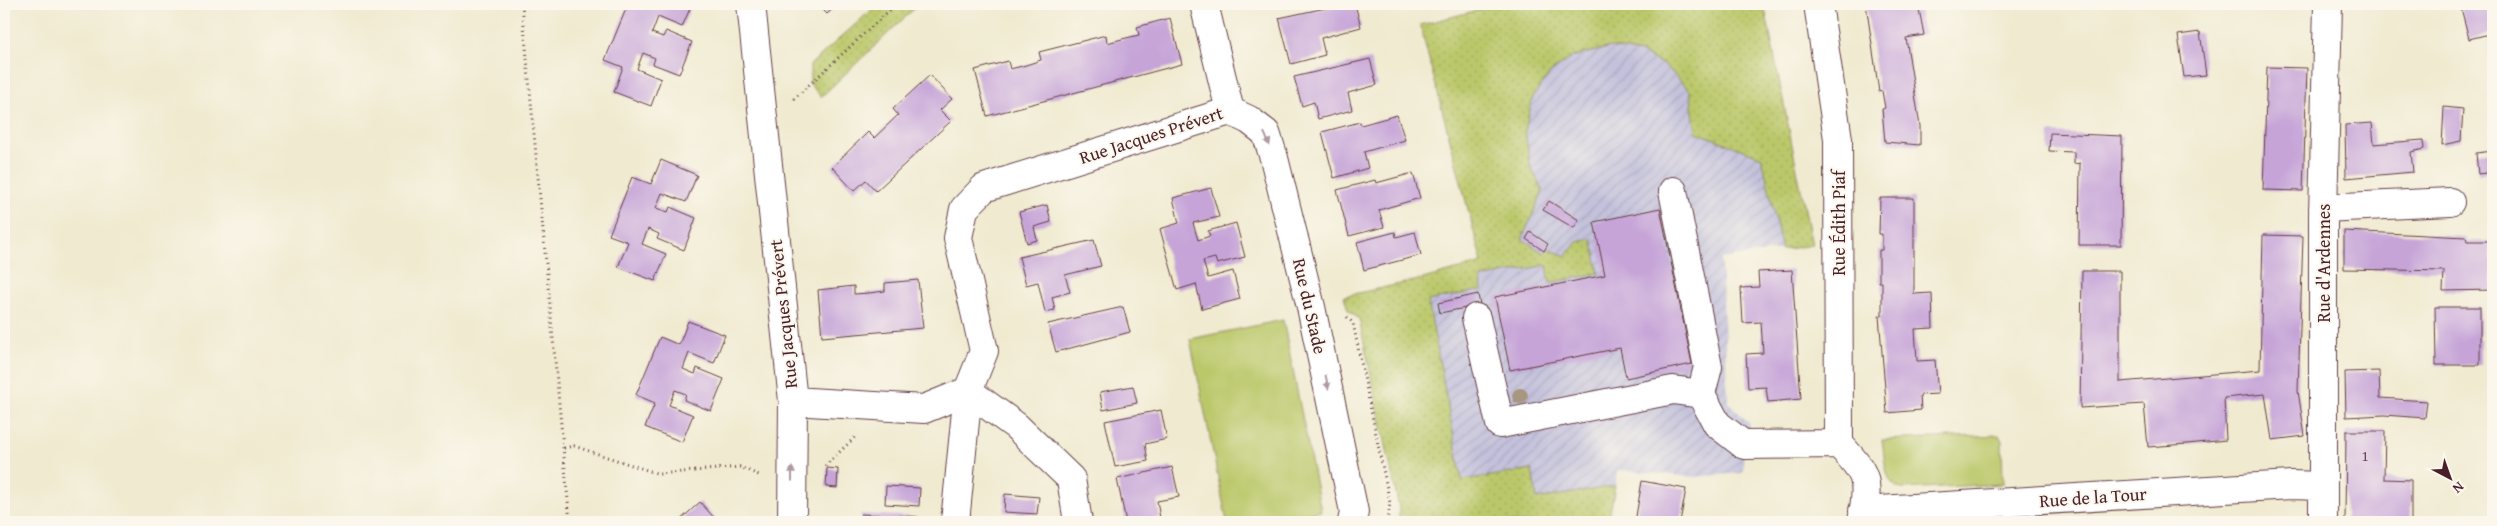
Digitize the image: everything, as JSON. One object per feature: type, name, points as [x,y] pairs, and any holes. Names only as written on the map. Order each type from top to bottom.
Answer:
[{"type":"street","name":"Rue Jacques Prévert","points":[[751,4],[793,401],[924,409],[968,391],[984,351],[958,238],[964,209],[984,188],[1230,111],[1204,4]]},
{"type":"street","name":"Rue Édith Piaf","points":[[1818,4],[1838,139],[1839,444]]},
{"type":"street","name":"Rue d'Ardennes","points":[[2323,522],[2323,208],[2328,4]]},
{"type":"street","name":"Rue du Stade","points":[[1230,111],[1249,120],[1266,133],[1274,158],[1310,307],[1350,492],[1354,512],[1352,522]]},
{"type":"street","points":[[1672,192],[1708,367],[1701,394],[1717,424],[1744,444],[1839,444]]},
{"type":"street","points":[[2323,208],[2450,202]]},
{"type":"street","points":[[1476,318],[1500,424],[1673,390],[1701,394]]},
{"type":"street","points":[[955,522],[968,391]]},
{"type":"street","points":[[968,391],[1016,426],[1071,479],[1078,522]]},
{"type":"street","points":[[792,522],[793,401]]},
{"type":"street","name":"Rue de la Tour","points":[[1839,444],[1862,470],[1866,489],[1863,517],[2291,485],[2322,486]]},
{"type":"path","points":[[522,4],[570,522]]},
{"type":"path","points":[[764,126],[896,4]]},
{"type":"path","points":[[564,448],[574,446],[660,474],[740,467],[777,483],[792,484]]},
{"type":"shaded area","points":[[1501,4],[1764,4],[1812,245],[1721,259],[1728,402],[1749,423],[1744,445],[1743,473],[1693,477],[1618,470],[1615,486],[1537,499],[1532,470],[1462,480],[1428,301],[1482,263],[1420,25]]},
{"type":"green space","points":[[878,4],[919,4],[821,97],[810,84],[810,65]]},
{"type":"green space","points":[[1501,4],[1764,4],[1812,245],[1782,250],[1762,157],[1696,132],[1690,91],[1666,66],[1641,53],[1611,47],[1572,57],[1550,73],[1533,97],[1525,131],[1530,165],[1543,191],[1522,239],[1544,253],[1548,249],[1566,256],[1577,242],[1592,239],[1599,273],[1550,283],[1547,265],[1481,278],[1482,290],[1428,301],[1462,480],[1532,470],[1537,499],[1615,486],[1608,522],[1399,522],[1399,508],[1359,319],[1348,310],[1344,296],[1423,279],[1482,263],[1420,25]]},
{"type":"green space","points":[[1283,320],[1321,511],[1266,522],[1227,522],[1190,339]]},
{"type":"green space","points":[[1999,435],[2002,441],[2003,484],[1901,489],[1895,486],[1888,475],[1882,440]]},
{"type":"building","points":[[628,4],[647,9],[649,4],[692,4],[682,27],[658,17],[652,33],[663,37],[666,31],[692,42],[679,74],[653,64],[655,58],[643,53],[637,69],[661,79],[651,106],[614,92],[623,67],[605,60]]},
{"type":"building","points":[[817,4],[838,4],[827,14]]},
{"type":"building","points":[[1344,4],[1355,4],[1361,27],[1321,38],[1325,55],[1291,64],[1279,18]]},
{"type":"building","points":[[1866,4],[1918,4],[1924,35],[1906,38],[1920,126],[1920,145],[1885,142],[1882,109],[1885,108],[1882,91],[1879,92]]},
{"type":"building","points":[[2460,4],[2493,4],[2493,33],[2469,39]]},
{"type":"building","points":[[1170,18],[1182,64],[987,116],[975,70],[1008,61],[1010,69],[1026,65],[1041,60],[1039,52],[1106,35],[1107,43],[1139,35],[1137,27]]},
{"type":"building","points":[[2200,32],[2206,75],[2184,77],[2178,35]]},
{"type":"building","points":[[1370,59],[1377,85],[1348,93],[1352,110],[1318,119],[1314,102],[1302,106],[1294,77]]},
{"type":"building","points":[[2267,67],[2307,68],[2303,191],[2263,190]]},
{"type":"building","points":[[930,75],[952,99],[940,110],[951,121],[876,191],[866,180],[854,191],[832,167],[868,132],[874,138],[898,115],[893,109]]},
{"type":"building","points":[[2444,107],[2463,109],[2461,141],[2442,145]]},
{"type":"building","points":[[1397,115],[1405,140],[1364,152],[1368,168],[1334,178],[1322,132],[1360,122],[1361,125]]},
{"type":"building","points":[[2372,123],[2374,144],[2423,140],[2424,149],[2411,152],[2413,172],[2346,178],[2345,125]]},
{"type":"building","points":[[2050,133],[2122,136],[2121,245],[2079,245],[2080,163],[2074,164],[2074,152],[2049,151]]},
{"type":"building","points":[[2493,151],[2493,172],[2478,174],[2476,153]]},
{"type":"building","points":[[661,160],[697,175],[686,202],[662,193],[656,208],[668,212],[670,207],[696,218],[684,250],[657,239],[659,234],[648,229],[642,244],[666,254],[655,281],[618,267],[628,242],[609,235],[632,177],[651,184]]},
{"type":"building","points":[[1413,173],[1420,198],[1379,210],[1384,227],[1349,236],[1337,190],[1375,180],[1376,183]]},
{"type":"building","points":[[1211,188],[1219,217],[1193,223],[1198,240],[1210,236],[1208,231],[1236,223],[1245,257],[1217,264],[1215,258],[1203,261],[1208,278],[1233,271],[1240,299],[1202,309],[1196,284],[1177,290],[1160,229],[1179,223],[1173,198]]},
{"type":"building","points":[[1880,198],[1914,198],[1914,294],[1932,293],[1933,328],[1915,329],[1917,361],[1935,360],[1938,394],[1920,395],[1921,410],[1887,413],[1879,316],[1882,316],[1882,282],[1879,282],[1879,250],[1882,250],[1882,234],[1879,234]]},
{"type":"building","points":[[1549,201],[1579,220],[1574,228],[1543,210]]},
{"type":"building","points":[[1047,205],[1051,222],[1034,227],[1037,240],[1027,243],[1019,212]]},
{"type":"building","points":[[1660,208],[1692,364],[1626,378],[1620,348],[1510,370],[1495,297],[1605,275],[1594,222]]},
{"type":"building","points":[[2344,231],[2466,237],[2467,241],[2490,241],[2493,290],[2443,291],[2444,271],[2344,269]]},
{"type":"building","points":[[1395,232],[1396,237],[1415,232],[1421,255],[1364,270],[1357,242]]},
{"type":"building","points":[[1530,232],[1548,244],[1544,251],[1526,239]]},
{"type":"building","points":[[2263,235],[2303,236],[2298,391],[2305,436],[2272,440],[2265,394],[2224,398],[2226,440],[2148,447],[2144,404],[2080,408],[2082,271],[2120,271],[2120,382],[2260,370]]},
{"type":"building","points":[[1094,240],[1101,266],[1065,275],[1070,292],[1052,297],[1055,310],[1045,312],[1038,282],[1026,285],[1019,257]]},
{"type":"building","points":[[1792,270],[1801,399],[1768,402],[1766,387],[1748,388],[1746,354],[1763,353],[1761,322],[1743,323],[1741,288],[1759,287],[1758,272]]},
{"type":"building","points":[[918,280],[923,328],[822,337],[818,290],[854,286],[854,294],[869,293],[885,291],[885,283]]},
{"type":"building","points":[[1478,294],[1480,305],[1440,313],[1438,303]]},
{"type":"building","points":[[1123,307],[1130,332],[1056,352],[1048,324]]},
{"type":"building","points":[[2435,307],[2480,307],[2480,365],[2436,365]]},
{"type":"building","points":[[688,321],[725,335],[714,363],[689,353],[683,369],[695,374],[697,368],[724,379],[711,411],[684,400],[686,394],[675,390],[669,405],[693,415],[682,442],[645,427],[655,403],[636,395],[660,337],[679,345]]},
{"type":"building","points":[[2379,371],[2380,398],[2427,401],[2425,418],[2384,415],[2346,417],[2345,372]]},
{"type":"building","points":[[1133,386],[1137,403],[1103,410],[1100,392]]},
{"type":"building","points":[[1161,410],[1167,439],[1145,444],[1148,461],[1115,467],[1105,421]]},
{"type":"building","points":[[2346,431],[2385,431],[2384,479],[2411,480],[2411,522],[2345,522]]},
{"type":"building","points":[[1172,467],[1179,497],[1157,501],[1160,518],[1126,522],[1117,479]]},
{"type":"building","points":[[827,468],[838,469],[837,488],[826,487]]},
{"type":"building","points":[[1642,481],[1686,489],[1680,522],[1635,522]]},
{"type":"building","points":[[886,486],[920,488],[919,506],[885,504]]},
{"type":"building","points":[[1005,494],[1039,497],[1037,514],[1004,512]]},
{"type":"building","points":[[700,502],[718,522],[678,522]]},
{"type":"building","points":[[861,514],[918,517],[918,522],[861,522]]}]
